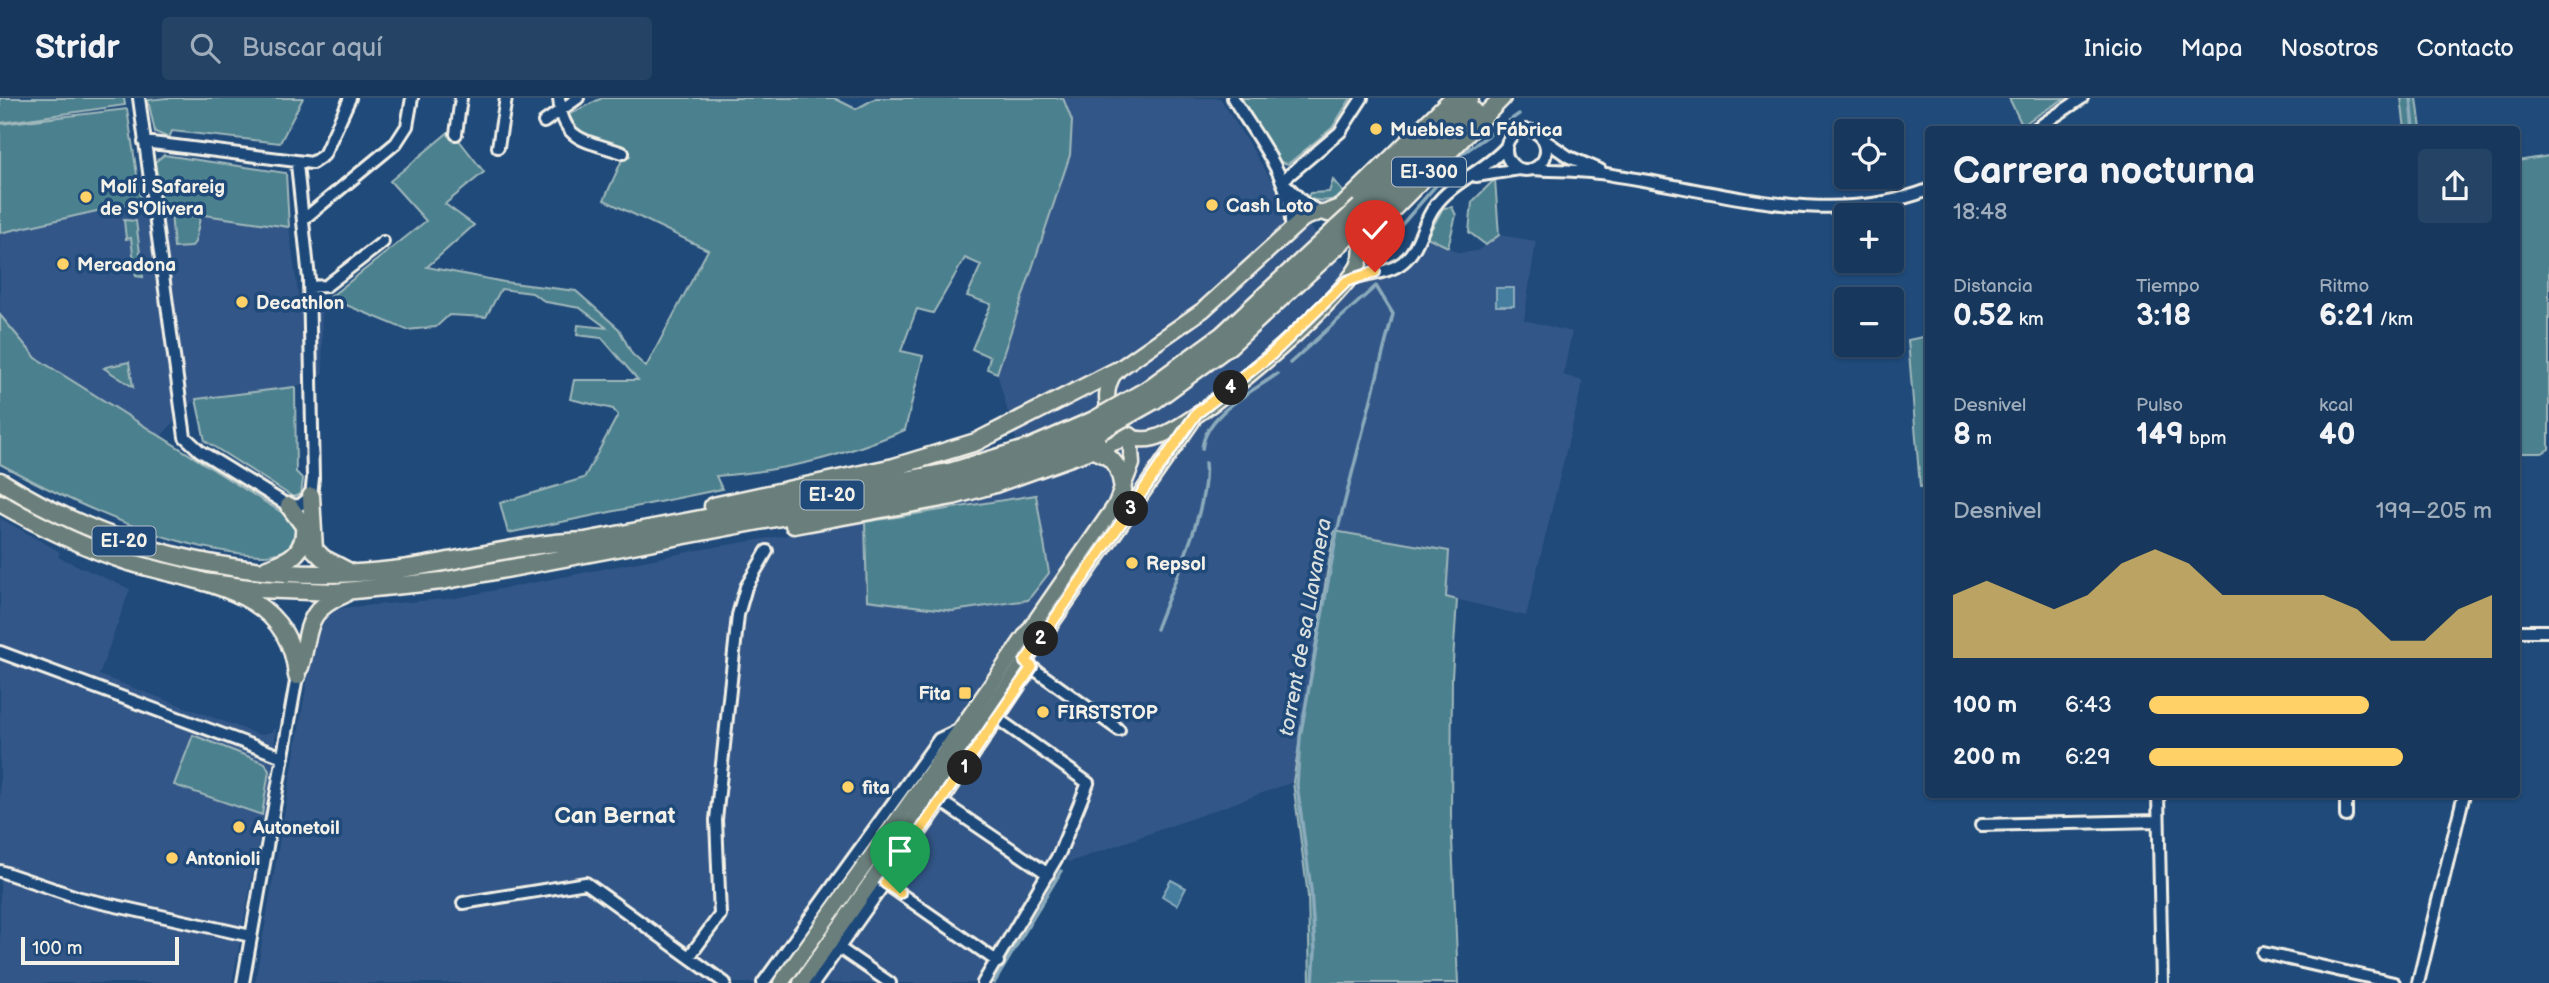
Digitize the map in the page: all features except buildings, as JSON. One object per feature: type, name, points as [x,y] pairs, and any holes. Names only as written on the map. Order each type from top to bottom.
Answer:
[{"type":"highway","name":"EI-300","points":[[1325,212],[1342,207],[1453,98]]},
{"type":"highway","name":"EI-20","points":[[1365,211],[1470,98]]},
{"type":"highway","name":"EI-20","points":[[0,503],[83,546],[204,582],[266,590],[355,591],[442,582],[959,482],[1033,459],[1152,395],[1340,235],[1487,98]]},
{"type":"highway","name":"EI-300","points":[[1362,253],[1383,219],[1502,98]]},
{"type":"highway","points":[[563,541],[894,467],[976,442],[1116,371]]},
{"type":"highway","name":"EI-20","points":[[0,481],[55,512],[132,544],[190,559],[258,571],[354,573],[436,564],[563,541],[584,541],[953,471],[1097,426]]},
{"type":"highway","points":[[580,557],[641,551],[923,502],[992,485],[1130,436]]},
{"type":"highway","points":[[1092,450],[1104,453],[1118,467],[1123,491]]},
{"type":"highway","points":[[311,496],[314,549],[331,563],[354,573]]},
{"type":"highway","points":[[258,571],[288,560],[301,548],[304,526],[289,506]]},
{"type":"highway","points":[[204,582],[238,594],[274,618],[294,649],[297,676]]},
{"type":"highway","points":[[297,676],[309,625],[315,612],[355,591]]},
{"type":"main road","name":"EI-300","points":[[1116,371],[1202,310],[1291,228],[1303,219],[1325,212]]},
{"type":"main road","points":[[1325,212],[1343,218],[1356,230],[1362,253]]},
{"type":"main road","name":"EI-300","points":[[1130,436],[1155,438],[1196,414],[1271,355],[1347,281],[1362,253]]},
{"type":"main road","points":[[781,983],[961,729],[1123,491],[1132,464],[1130,436],[1121,430],[1106,404],[1106,387],[1116,371]]},
{"type":"main road","name":"EI-300","points":[[801,983],[1028,665],[1196,414]]},
{"type":"street","points":[[138,98],[184,437],[200,451],[289,506],[300,505],[311,496],[310,288],[305,218],[297,164]]},
{"type":"street","points":[[144,142],[297,164],[312,163],[324,155],[350,98]]},
{"type":"street","points":[[305,218],[396,143],[408,126],[412,98]]},
{"type":"street","points":[[456,134],[461,98]]},
{"type":"street","points":[[498,148],[506,98]]},
{"type":"street","points":[[544,122],[560,103],[578,98]]},
{"type":"street","points":[[1233,98],[1282,181],[1290,201],[1291,228]]},
{"type":"street","points":[[1282,181],[1340,132],[1362,98]]},
{"type":"street","points":[[2040,126],[2082,98]]},
{"type":"street","points":[[560,103],[562,124],[575,136],[623,153]]},
{"type":"street","points":[[1347,281],[1369,273],[1384,272],[1411,254],[1427,218],[1447,193],[1474,176],[1506,148],[1510,137],[1520,131],[1532,131],[1569,157],[1612,174]]},
{"type":"street","points":[[1532,169],[1541,163],[1546,153],[1542,138]]},
{"type":"street","points":[[1506,148],[1510,163],[1518,169]]},
{"type":"street","points":[[1474,176],[1518,169],[1612,174],[1702,191],[1811,206],[1873,205],[1925,191]]},
{"type":"street","points":[[1282,181],[1306,205],[1325,212]]},
{"type":"street","points":[[310,288],[326,286],[383,242]]},
{"type":"street","points":[[1362,253],[1370,264],[1384,272]]},
{"type":"street","points":[[689,957],[720,915],[716,820],[738,615],[746,587],[766,551]]},
{"type":"street","points":[[2520,631],[2549,631]]},
{"type":"street","points":[[0,652],[283,757]]},
{"type":"street","points":[[814,983],[998,719],[1028,665],[1119,730]]},
{"type":"street","points":[[243,983],[297,676]]},
{"type":"street","points":[[983,983],[998,962],[1059,854],[1088,783],[998,719]]},
{"type":"street","points":[[763,983],[939,740],[961,729]]},
{"type":"street","points":[[2158,798],[2162,983]]},
{"type":"street","points":[[2346,798],[2346,816]]},
{"type":"street","points":[[2418,983],[2463,798]]},
{"type":"street","points":[[942,802],[1048,874]]},
{"type":"street","points":[[1981,825],[2158,821]]},
{"type":"street","points":[[0,871],[80,898],[251,936]]},
{"type":"street","points":[[463,903],[586,883],[725,983]]},
{"type":"street","points":[[885,883],[998,962]]},
{"type":"street","points":[[839,948],[890,983]]},
{"type":"street","points":[[2263,953],[2394,983]]},
{"type":"shaded area","points":[[1063,98],[1220,98],[1279,192],[1362,284],[1396,277],[1408,269],[1427,237],[1459,253],[1477,251],[1499,235],[1536,241],[1524,320],[1572,332],[1563,375],[1583,381],[1526,616],[1446,597],[1334,531],[1293,782],[1070,862],[1051,856],[977,983],[255,983],[315,636],[324,615],[335,609],[455,598],[709,548],[865,522],[948,505],[1028,483],[997,373],[1070,155],[1072,121]]},
{"type":"shaded area","points":[[141,201],[162,209],[289,227],[299,301],[321,299],[323,374],[295,387],[196,399],[160,437],[36,358],[0,315],[0,233]]},
{"type":"shaded area","points":[[1496,288],[1514,288],[1514,306],[1496,306]]},
{"type":"shaded area","points":[[0,518],[60,552],[58,557],[130,589],[99,675],[260,735],[271,732],[276,726],[272,771],[232,983],[0,983]]},
{"type":"shaded area","points":[[1171,880],[1186,888],[1177,905],[1162,896]]},
{"type":"green space","points":[[0,98],[124,98],[125,105],[0,123]]},
{"type":"green space","points":[[303,98],[280,143],[172,131],[169,138],[155,132],[148,100]]},
{"type":"green space","points":[[602,98],[834,98],[856,109],[876,98],[1063,98],[1072,121],[1070,155],[997,373],[987,369],[990,357],[972,349],[991,304],[967,296],[981,265],[965,258],[933,313],[917,309],[901,351],[923,356],[905,430],[813,461],[716,476],[722,489],[508,533],[500,503],[584,478],[618,415],[613,409],[570,399],[574,380],[638,380],[602,338],[577,335],[578,325],[607,328],[580,308],[546,302],[532,293],[501,289],[486,317],[449,315],[436,327],[407,330],[329,298],[426,221],[390,181],[451,130],[484,172],[445,204],[474,225],[427,267],[504,282],[576,291],[619,329],[632,354],[646,367],[708,250],[604,200],[626,151],[575,135],[561,118]]},
{"type":"green space","points":[[1241,98],[1351,98],[1332,128],[1288,164],[1280,162]]},
{"type":"green space","points":[[2009,98],[2065,98],[2022,125]]},
{"type":"green space","points":[[2401,98],[2417,98],[2421,126],[2405,126]]},
{"type":"green space","points":[[127,109],[141,201],[0,233],[0,124]]},
{"type":"green space","points":[[164,155],[286,173],[289,227],[162,209],[155,162]]},
{"type":"green space","points":[[2549,156],[2549,449],[2542,453],[2520,453],[2520,161]]},
{"type":"green space","points":[[1495,179],[1499,235],[1486,245],[1469,232],[1472,202]]},
{"type":"green space","points":[[1333,180],[1345,194],[1326,201],[1307,198],[1310,193],[1329,192]]},
{"type":"green space","points":[[1452,207],[1456,215],[1448,247],[1427,237],[1443,208]]},
{"type":"green space","points":[[171,212],[200,218],[195,242],[191,247],[174,248]]},
{"type":"green space","points":[[124,220],[136,221],[143,277],[136,276],[131,238],[126,239]]},
{"type":"green space","points":[[0,315],[36,358],[289,517],[295,530],[291,548],[268,555],[232,552],[163,536],[94,510],[0,464]]},
{"type":"green space","points":[[1925,337],[1925,486],[1920,487],[1908,340]]},
{"type":"green space","points":[[129,362],[133,387],[104,368],[106,367]]},
{"type":"green space","points":[[295,387],[296,472],[303,479],[301,494],[293,497],[205,441],[196,399]]},
{"type":"green space","points":[[1036,495],[1049,573],[1028,600],[953,611],[867,600],[865,522]]},
{"type":"green space","points":[[1334,531],[1449,551],[1446,597],[1457,600],[1452,677],[1451,814],[1458,983],[1310,983],[1308,896],[1293,782]]},
{"type":"green space","points":[[193,735],[265,763],[269,771],[262,815],[174,785]]},
{"type":"waterway","points":[[2411,98],[2414,126]]},
{"type":"waterway","name":"torrent de sa Llavanera","points":[[1386,260],[1398,229],[1445,175],[1449,163],[1519,114]]},
{"type":"waterway","name":"torrent de sa Llavanera","points":[[1290,363],[1376,286],[1393,314],[1337,532],[1300,737],[1297,785],[1311,890],[1315,951],[1313,983]]},
{"type":"waterway","points":[[1202,449],[1205,436],[1220,415],[1277,374]]},
{"type":"waterway","points":[[1156,629],[1196,524],[1205,481],[1205,463]]},
{"type":"waterway","points":[[994,983],[1061,871]]},
{"type":"place","name":"Muebles La Fábrica","points":[[1376,129]]},
{"type":"place","name":"Molí i Safareig de S'Olivera","points":[[86,197]]},
{"type":"place","name":"Cash Loto","points":[[1212,205]]},
{"type":"place","name":"Mercadona","points":[[63,264]]},
{"type":"place","name":"Decathlon","points":[[242,302]]},
{"type":"place","name":"Repsol","points":[[1132,563]]},
{"type":"place","name":"Fita","points":[[965,693]]},
{"type":"place","name":"FIRSTSTOP","points":[[1043,712]]},
{"type":"place","name":"fita","points":[[848,787]]},
{"type":"place","name":"Autonetoil","points":[[239,827]]},
{"type":"place","name":"Antonioli","points":[[172,858]]},
{"type":"district","name":"Can Bernat","points":[[615,815]]},
{"type":"route","points":[[900,893],[885,883],[1032,667],[1025,662],[1196,414],[1252,372],[1306,324],[1347,281],[1375,272]]}]
